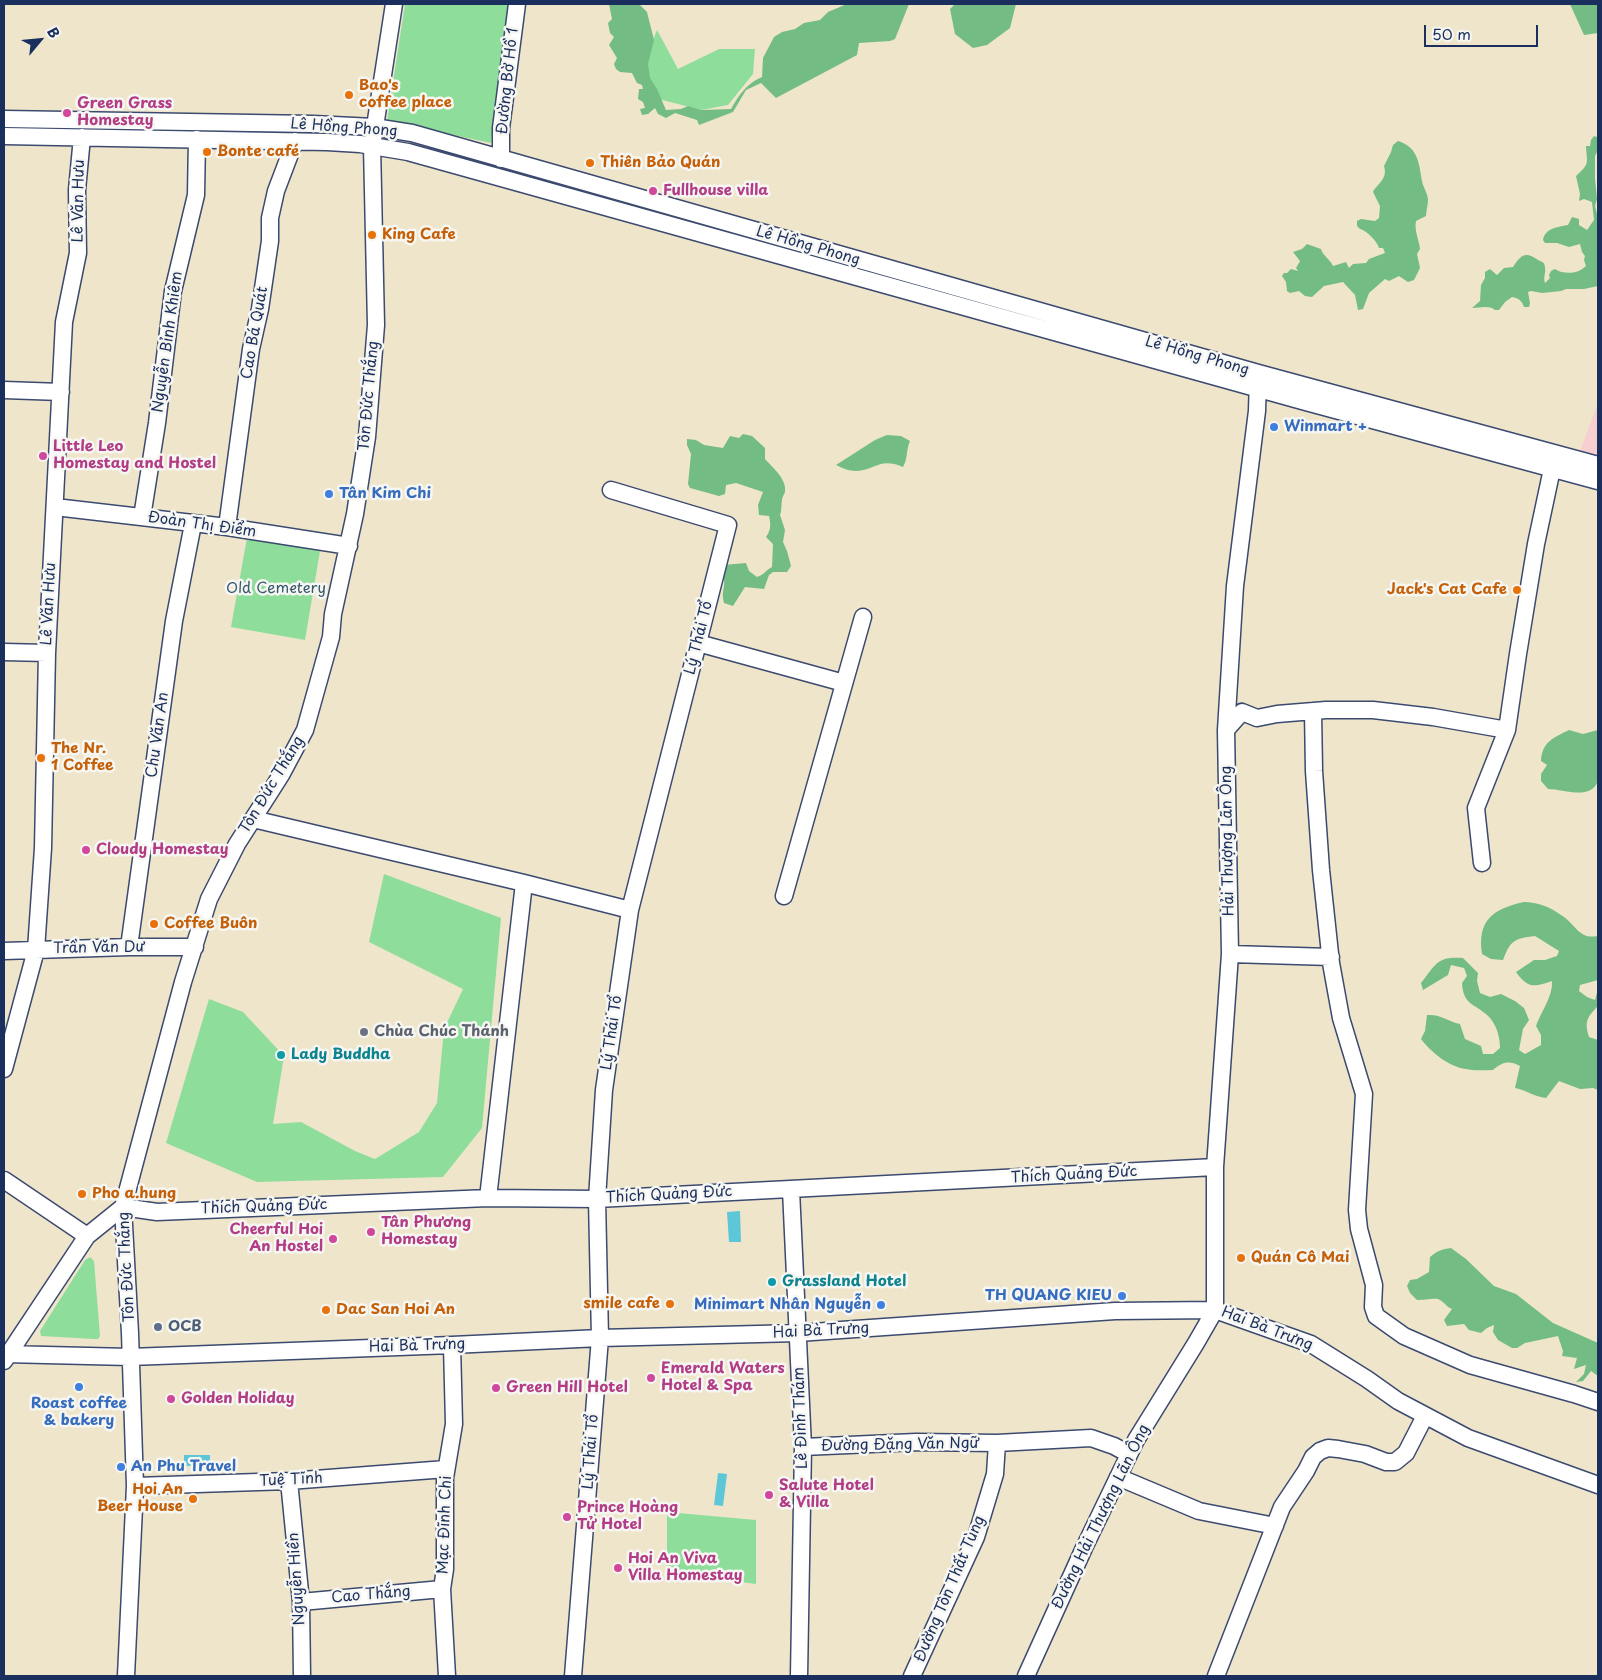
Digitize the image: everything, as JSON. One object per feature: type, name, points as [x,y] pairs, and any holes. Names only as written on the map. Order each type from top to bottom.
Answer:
[{"type":"street","name":"Tôn Đức Thắng","points":[[126,1676],[134,1486],[123,1207],[183,982],[208,899],[237,844],[281,775],[305,730],[331,637],[333,614],[349,546],[367,438],[376,325],[372,146],[394,4]]},
{"type":"street","name":"Đường Bờ Hồ 1","points":[[501,159],[501,128],[516,4]]},
{"type":"street","name":"Lê Hồng Phong","points":[[4,119],[238,122],[374,127],[412,133],[758,240],[1258,381],[1598,481]]},
{"type":"street","name":"Lê Hồng Phong","points":[[4,136],[295,141],[372,146],[408,152],[496,176],[758,240]]},
{"type":"street","name":"Lê Văn Hưu","points":[[4,1069],[36,950],[43,848],[46,653],[64,322],[78,253],[78,190],[82,137]]},
{"type":"street","name":"Nguyễn Bỉnh Khiêm","points":[[142,517],[155,439],[173,291],[196,195],[198,139]]},
{"type":"street","name":"Cao Bá Quát","points":[[227,527],[251,349],[260,310],[267,260],[270,218],[276,191],[295,141]]},
{"type":"street","name":"Lê Hồng Phong","points":[[1258,381],[1598,464]]},
{"type":"street","name":"Hải Thượng Lãn Ông","points":[[1215,1310],[1215,1167],[1230,954],[1226,730],[1235,586],[1257,412],[1258,381]]},
{"type":"street","points":[[4,390],[61,392]]},
{"type":"street","points":[[1482,863],[1476,808],[1507,730],[1536,544],[1552,469]]},
{"type":"street","name":"Lý Thái Tổ","points":[[573,1676],[600,1338],[598,1199],[604,1090],[630,910],[728,525],[611,490]]},
{"type":"street","name":"Đoàn Thị Điểm","points":[[55,507],[227,527],[349,546]]},
{"type":"street","name":"Chu Văn An","points":[[129,947],[174,622],[192,524]]},
{"type":"street","points":[[784,896],[863,617]]},
{"type":"street","points":[[698,644],[844,683]]},
{"type":"street","points":[[4,652],[46,653]]},
{"type":"street","points":[[1226,730],[1242,712],[1256,718],[1313,711],[1373,710],[1433,717],[1507,730]]},
{"type":"street","points":[[1313,711],[1314,771],[1321,870],[1331,957],[1341,1018],[1364,1094],[1357,1210],[1359,1229],[1374,1285],[1373,1307],[1376,1316],[1404,1336],[1470,1365],[1598,1402]]},
{"type":"street","points":[[253,819],[630,910]]},
{"type":"street","points":[[488,1198],[524,883]]},
{"type":"street","name":"Trần Văn Dư","points":[[4,950],[195,947]]},
{"type":"street","points":[[1230,954],[1331,957]]},
{"type":"street","name":"Thích Quảng Đức","points":[[123,1207],[158,1212],[488,1198],[598,1199],[1215,1167]]},
{"type":"street","points":[[4,1180],[87,1236]]},
{"type":"street","name":"Lê Đình Thám","points":[[791,1190],[803,1447],[799,1676]]},
{"type":"street","points":[[5,1357],[87,1236],[123,1207]]},
{"type":"street","name":"Hai Bà Trưng","points":[[5,1357],[130,1357],[600,1338],[798,1333],[1115,1311],[1215,1310],[1311,1344],[1398,1401],[1468,1438],[1598,1485]]},
{"type":"street","name":"Đường Hải Thượng Lãn Ông","points":[[1026,1676],[1084,1548],[1139,1434],[1215,1310]]},
{"type":"street","name":"Mạc Đĩnh Chi","points":[[446,1676],[442,1589],[445,1569],[446,1469],[454,1424],[452,1345]]},
{"type":"street","points":[[1216,1676],[1282,1507],[1313,1457],[1320,1451],[1328,1448],[1365,1454],[1386,1462],[1395,1462],[1406,1453],[1425,1416]]},
{"type":"street","name":"Đường Đặng Văn Ngữ","points":[[803,1447],[916,1442],[997,1443],[1091,1438],[1114,1446],[1129,1454]]},
{"type":"street","name":"Đường Tôn Thất Tùng","points":[[912,1676],[976,1537],[996,1474],[997,1443]]},
{"type":"street","name":"Tuệ Tĩnh","points":[[134,1486],[289,1481],[446,1469]]},
{"type":"street","points":[[1118,1477],[1199,1511],[1274,1526]]},
{"type":"street","name":"Nguyễn Hiền","points":[[289,1481],[301,1602],[302,1676]]},
{"type":"street","name":"Cao Thắng","points":[[301,1602],[442,1589]]},
{"type":"shaded area","points":[[1598,403],[1598,456],[1580,451]]},
{"type":"green space","points":[[405,4],[509,4],[491,143],[387,121]]},
{"type":"green space","points":[[609,4],[639,4],[647,12],[654,40],[648,64],[650,78],[666,110],[681,109],[688,106],[701,110],[731,109],[744,90],[762,77],[763,58],[774,37],[782,32],[795,29],[804,23],[820,20],[828,12],[847,4],[909,4],[895,39],[859,43],[857,55],[776,98],[761,83],[746,90],[733,112],[699,125],[697,120],[675,113],[666,118],[658,114],[655,108],[648,114],[642,115],[640,109],[645,108],[643,102],[638,99],[639,89],[643,89],[642,85],[637,83],[632,73],[620,72],[614,64],[617,58],[609,45],[614,37],[610,33],[608,23],[612,19]]},
{"type":"green space","points":[[955,4],[1016,4],[1010,28],[987,45],[973,48],[955,34],[950,9]]},
{"type":"green space","points":[[1570,4],[1598,4],[1598,33],[1584,35]]},
{"type":"green space","points":[[657,30],[678,69],[719,49],[755,49],[753,74],[728,105],[701,110],[651,97],[639,75]]},
{"type":"green space","points":[[1594,136],[1597,137],[1598,150],[1595,156],[1597,199],[1595,206],[1598,218],[1598,286],[1542,293],[1531,291],[1528,292],[1529,307],[1524,307],[1520,300],[1512,297],[1499,310],[1487,307],[1472,308],[1480,301],[1481,285],[1485,278],[1485,272],[1490,269],[1497,275],[1504,268],[1513,267],[1521,257],[1526,255],[1544,263],[1545,283],[1550,278],[1551,271],[1555,269],[1571,273],[1579,271],[1586,266],[1585,256],[1580,244],[1569,247],[1557,243],[1545,243],[1543,240],[1549,231],[1556,227],[1568,225],[1572,217],[1579,219],[1579,225],[1587,230],[1594,220],[1592,202],[1584,199],[1579,201],[1580,194],[1576,176],[1586,166],[1586,146],[1590,146]]},
{"type":"green space","points":[[1398,141],[1410,147],[1414,152],[1428,198],[1426,216],[1416,221],[1420,249],[1417,254],[1420,268],[1414,280],[1408,282],[1399,276],[1389,281],[1385,279],[1369,293],[1363,309],[1358,310],[1355,295],[1343,282],[1324,286],[1312,297],[1305,296],[1299,291],[1290,293],[1287,291],[1286,282],[1282,276],[1291,269],[1298,271],[1296,268],[1300,261],[1293,252],[1302,249],[1307,244],[1321,249],[1333,266],[1346,262],[1349,268],[1353,264],[1366,263],[1369,259],[1385,253],[1383,248],[1379,248],[1366,232],[1357,226],[1357,221],[1361,219],[1375,221],[1379,218],[1380,206],[1373,192],[1384,178],[1384,166],[1393,145]]},
{"type":"green space","points":[[743,434],[752,436],[765,448],[765,459],[779,474],[784,483],[785,492],[780,515],[785,530],[783,542],[791,566],[787,572],[773,572],[769,575],[764,589],[745,587],[733,606],[724,603],[723,565],[746,563],[749,571],[757,577],[772,567],[773,544],[766,537],[770,527],[769,516],[759,515],[758,505],[763,492],[736,483],[726,485],[725,494],[719,496],[690,488],[688,484],[691,454],[687,445],[687,439],[696,440],[704,445],[723,448],[730,436],[739,438]]},
{"type":"green space","points":[[887,435],[901,436],[910,441],[903,467],[889,463],[856,471],[836,465],[875,440]]},
{"type":"green space","name":"Old Cemetery","points":[[247,538],[320,551],[305,640],[231,627]]},
{"type":"green space","points":[[1569,730],[1583,734],[1598,730],[1598,781],[1589,791],[1576,792],[1548,789],[1541,781],[1541,774],[1547,765],[1541,761],[1546,745],[1553,738]]},
{"type":"green space","points":[[384,874],[501,918],[482,1128],[443,1177],[257,1182],[166,1143],[209,999],[243,1012],[284,1056],[273,1124],[301,1122],[355,1151],[375,1159],[419,1132],[437,1103],[444,1029],[463,989],[369,942]]},
{"type":"green space","points":[[1524,902],[1548,907],[1566,918],[1586,936],[1598,937],[1598,980],[1580,985],[1579,991],[1595,1000],[1598,989],[1598,1006],[1591,1013],[1587,1027],[1589,1037],[1598,1040],[1598,1090],[1593,1088],[1580,1089],[1559,1081],[1546,1098],[1538,1096],[1515,1088],[1520,1066],[1516,1064],[1499,1065],[1493,1070],[1460,1068],[1441,1058],[1421,1039],[1425,1031],[1427,1015],[1432,1015],[1460,1024],[1465,1039],[1481,1046],[1483,1054],[1493,1054],[1500,1048],[1495,1025],[1485,1013],[1465,997],[1462,983],[1467,976],[1464,968],[1451,965],[1448,975],[1423,990],[1421,983],[1434,966],[1448,958],[1463,958],[1478,973],[1477,981],[1480,993],[1490,997],[1501,994],[1524,1008],[1529,1020],[1523,1029],[1519,1050],[1525,1054],[1541,1045],[1541,1035],[1536,1026],[1551,993],[1552,981],[1541,985],[1528,984],[1516,972],[1534,960],[1545,960],[1557,956],[1559,951],[1535,936],[1522,938],[1511,944],[1503,960],[1491,959],[1482,954],[1481,942],[1485,924],[1504,908]]},
{"type":"green space","points":[[1451,1248],[1466,1259],[1494,1286],[1516,1294],[1553,1323],[1598,1343],[1598,1376],[1591,1371],[1583,1381],[1576,1382],[1584,1374],[1586,1365],[1574,1369],[1577,1358],[1562,1356],[1563,1351],[1558,1336],[1525,1343],[1517,1348],[1512,1348],[1498,1340],[1493,1332],[1494,1325],[1481,1333],[1469,1330],[1464,1324],[1447,1326],[1444,1320],[1452,1309],[1438,1299],[1417,1300],[1410,1293],[1407,1286],[1410,1280],[1417,1279],[1429,1272],[1430,1257],[1440,1251]]},
{"type":"green space","points":[[90,1257],[94,1261],[100,1336],[98,1339],[94,1339],[41,1336],[40,1331],[85,1260]]},
{"type":"green space","points":[[667,1512],[756,1520],[756,1584],[667,1572]]},
{"type":"water","points":[[740,1211],[741,1242],[729,1242],[727,1212]]},
{"type":"water","points":[[184,1455],[210,1455],[210,1466],[184,1466]]},
{"type":"water","points":[[718,1473],[727,1474],[723,1506],[714,1505]]},
{"type":"place","name":"Bao's coffee place","points":[[349,95]]},
{"type":"place","name":"Green Grass Homestay","points":[[67,113]]},
{"type":"place","name":"Bonte café","points":[[207,152]]},
{"type":"place","name":"Thiên Bảo Quán","points":[[590,163]]},
{"type":"place","name":"Fullhouse villa","points":[[653,191]]},
{"type":"place","name":"King Cafe","points":[[372,235]]},
{"type":"place","name":"Winmart +","points":[[1274,427]]},
{"type":"place","name":"Little Leo Homestay and Hostel","points":[[43,456]]},
{"type":"place","name":"Tân Kim Chi","points":[[329,494]]},
{"type":"place","name":"Jack's Cat Cafe","points":[[1517,590]]},
{"type":"place","name":"The Nr. 1 Coffee","points":[[41,758]]},
{"type":"place","name":"Cloudy Homestay","points":[[86,850]]},
{"type":"place","name":"Coffee Buôn","points":[[154,924]]},
{"type":"place","name":"Chùa Chúc Thánh","points":[[364,1032]]},
{"type":"place","name":"Lady Buddha","points":[[281,1055]]},
{"type":"place","name":"Pho a.hung","points":[[82,1194]]},
{"type":"place","name":"Tân Phương Homestay","points":[[371,1232]]},
{"type":"place","name":"Cheerful Hoi An Hostel","points":[[333,1239]]},
{"type":"place","name":"Quán Cô Mai","points":[[1241,1258]]},
{"type":"place","name":"Grassland Hotel","points":[[772,1282]]},
{"type":"place","name":"TH QUANG KIEU","points":[[1122,1296]]},
{"type":"place","name":"smile cafe","points":[[670,1304]]},
{"type":"place","name":"Minimart Nhân Nguyễn","points":[[881,1305]]},
{"type":"place","name":"Dac San Hoi An","points":[[326,1310]]},
{"type":"place","name":"OCB","points":[[158,1327]]},
{"type":"place","name":"Emerald Waters Hotel & Spa","points":[[651,1378]]},
{"type":"place","name":"Roast coffee & bakery","points":[[79,1387]]},
{"type":"place","name":"Green Hill Hotel","points":[[496,1388]]},
{"type":"place","name":"Golden Holiday","points":[[171,1399]]},
{"type":"place","name":"An Phu Travel","points":[[121,1467]]},
{"type":"place","name":"Salute Hotel & Villa","points":[[769,1495]]},
{"type":"place","name":"Hoi An Beer House","points":[[193,1499]]},
{"type":"place","name":"Prince Hoàng Tử Hotel","points":[[567,1517]]},
{"type":"place","name":"Hoi An Viva Villa Homestay","points":[[618,1568]]}]
